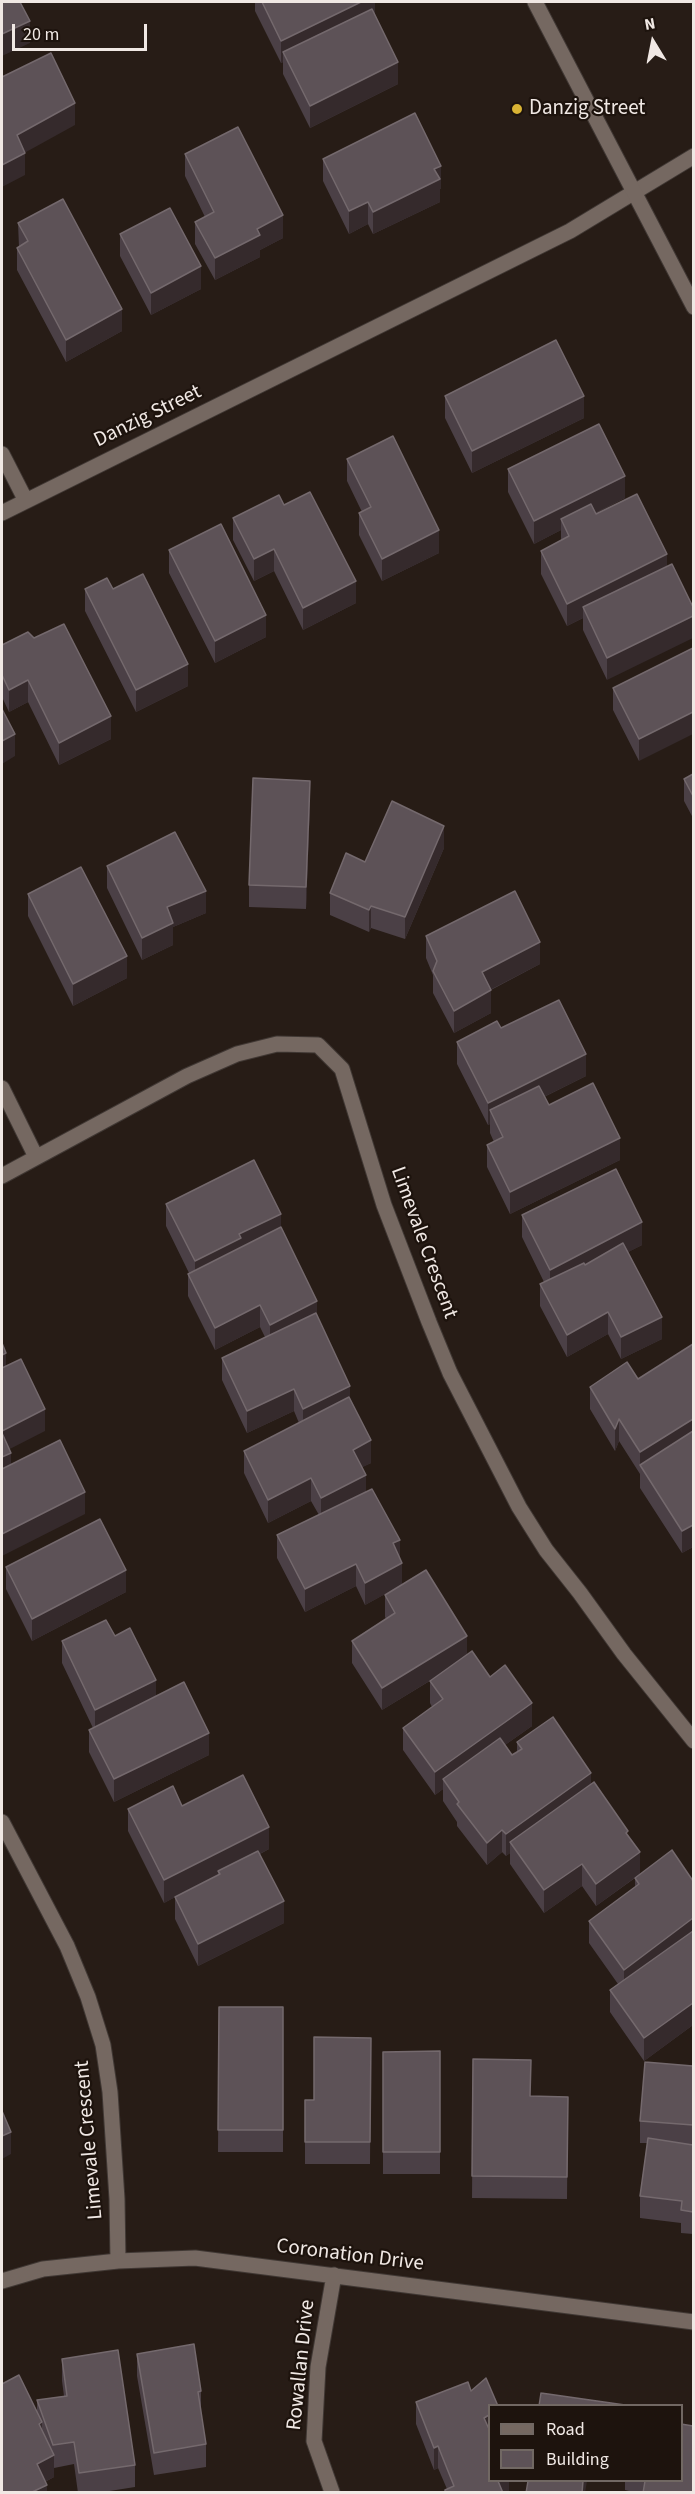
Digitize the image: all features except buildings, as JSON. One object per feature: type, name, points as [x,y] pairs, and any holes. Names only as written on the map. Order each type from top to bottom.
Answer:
[{"type":"street","points":[[535,2],[693,307]]},
{"type":"street","name":"Danzig Street","points":[[2,513],[570,231],[693,156]]},
{"type":"street","points":[[2,454],[26,501]]},
{"type":"street","name":"Limevale Crescent","points":[[2,1176],[187,1076],[237,1054],[277,1044],[318,1045],[342,1069],[384,1205],[429,1322],[450,1373],[519,1507],[546,1550],[693,1741]]},
{"type":"street","points":[[2,1088],[36,1157]]},
{"type":"street","name":"Limevale Crescent","points":[[2,1822],[66,1946],[88,1997],[103,2045],[110,2092],[117,2199],[118,2261]]},
{"type":"street","name":"Coronation Drive","points":[[2,2281],[43,2269],[118,2261],[195,2258],[693,2322]]},
{"type":"street","name":"Rowallan Drive","points":[[332,2493],[314,2441],[318,2367],[334,2275]]},
{"type":"place","name":"Danzig Street","points":[[517,109]]}]
